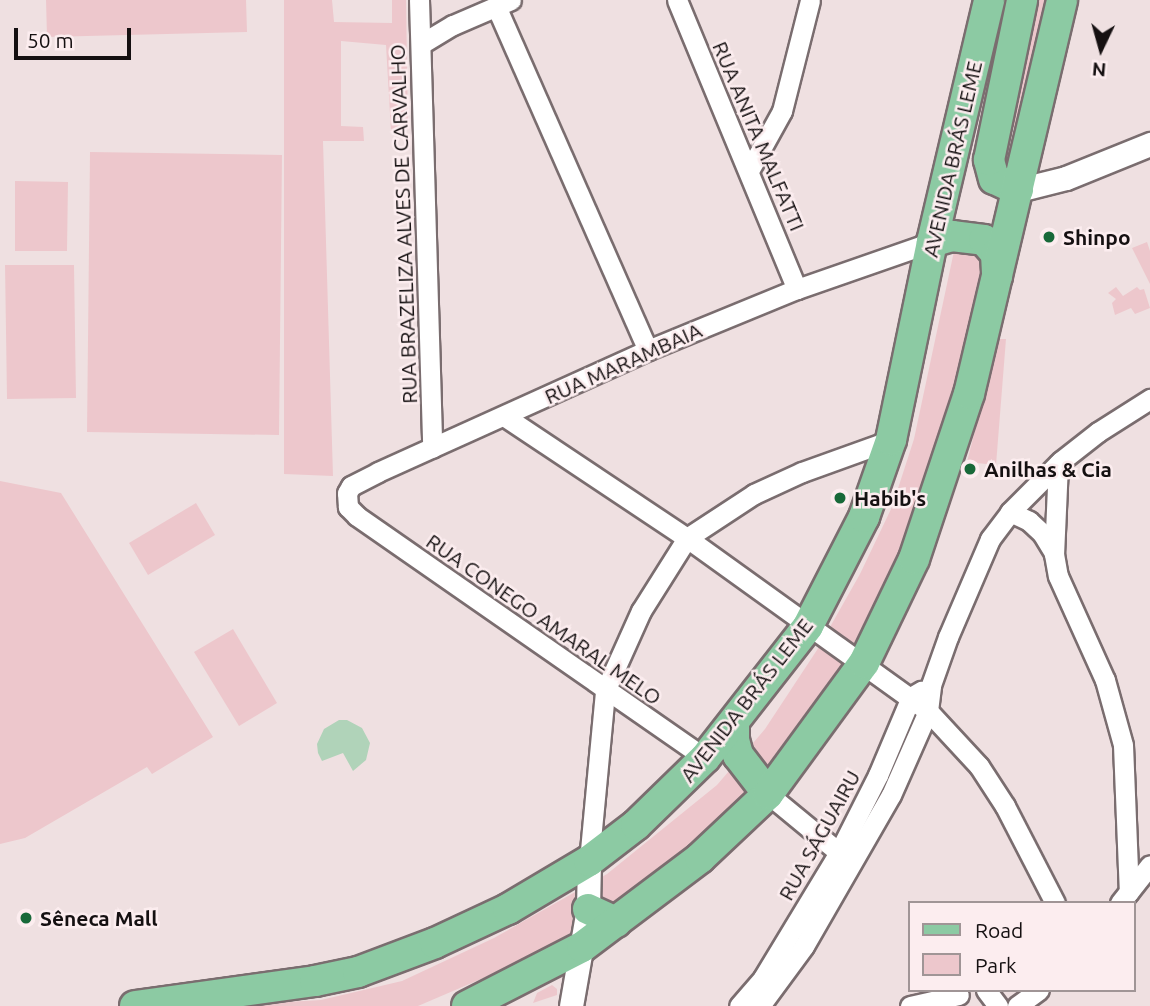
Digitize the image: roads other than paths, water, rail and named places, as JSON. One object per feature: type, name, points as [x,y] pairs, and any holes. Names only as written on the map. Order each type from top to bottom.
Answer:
[{"type":"main road","name":"AVENIDA BRÁS LEME","points":[[135,1006],[268,989],[358,972],[435,943],[497,914],[589,862],[636,825],[705,758],[808,625],[864,517],[891,440],[932,242],[989,0]]},
{"type":"main road","points":[[1018,190],[994,179],[989,160],[1022,0]]},
{"type":"main road","points":[[467,1006],[582,947],[700,858],[768,793],[864,663],[914,559],[969,394],[1062,0]]},
{"type":"main road","points":[[932,242],[957,235],[984,240],[996,254],[997,284]]},
{"type":"main road","points":[[734,723],[734,740],[738,755],[768,793]]},
{"type":"main road","points":[[588,909],[616,922]]},
{"type":"street","name":"RUA BRAZELIZA ALVES DE CARVALHO","points":[[419,0],[432,447]]},
{"type":"street","name":"RUA ANITA MALFATTI","points":[[677,0],[750,169],[797,289]]},
{"type":"street","points":[[750,169],[782,111],[810,0]]},
{"type":"street","points":[[421,44],[453,25],[503,3],[648,351]]},
{"type":"street","points":[[1018,190],[1066,178],[1150,144]]},
{"type":"street","name":"RUA MARAMBAIA","points":[[356,516],[346,500],[351,486],[432,447],[648,351],[797,289],[932,242]]},
{"type":"street","name":"RUA SÁGUAIRU","points":[[760,1006],[768,983],[846,859],[891,795],[928,711],[931,685],[974,570],[990,538],[1010,512],[1058,464],[1098,432],[1150,400]]},
{"type":"street","points":[[504,416],[687,538],[928,711],[979,766],[1005,806],[1054,901]]},
{"type":"street","points":[[571,1006],[588,909],[589,862],[605,691],[641,611],[687,538],[754,494],[803,472],[891,440]]},
{"type":"street","points":[[1058,464],[1054,554],[1058,576],[1105,680],[1123,745],[1125,897]]},
{"type":"street","points":[[1010,512],[1029,521],[1042,533],[1054,554]]},
{"type":"street","name":"RUA CONEGO AMARAL MELO","points":[[356,516],[705,758]]},
{"type":"street","points":[[911,697],[931,685]]},
{"type":"street","name":"RUA SÁGUAIRU","points":[[846,859],[911,697]]},
{"type":"street","points":[[768,793],[846,859]]},
{"type":"street","points":[[1125,897],[1150,865]]},
{"type":"street","points":[[768,983],[784,1006]]},
{"type":"street","name":"RUA SÁGUAIRU","points":[[739,1006],[768,983]]},
{"type":"street","points":[[1017,1006],[1036,992]]},
{"type":"street","points":[[910,1006],[960,997]]},
{"type":"place","name":"Shinpo","points":[[1049,237]]},
{"type":"place","name":"Anilhas & Cia","points":[[970,469]]},
{"type":"place","name":"Habib's","points":[[840,498]]},
{"type":"place","name":"Sêneca Mall","points":[[26,918]]}]
